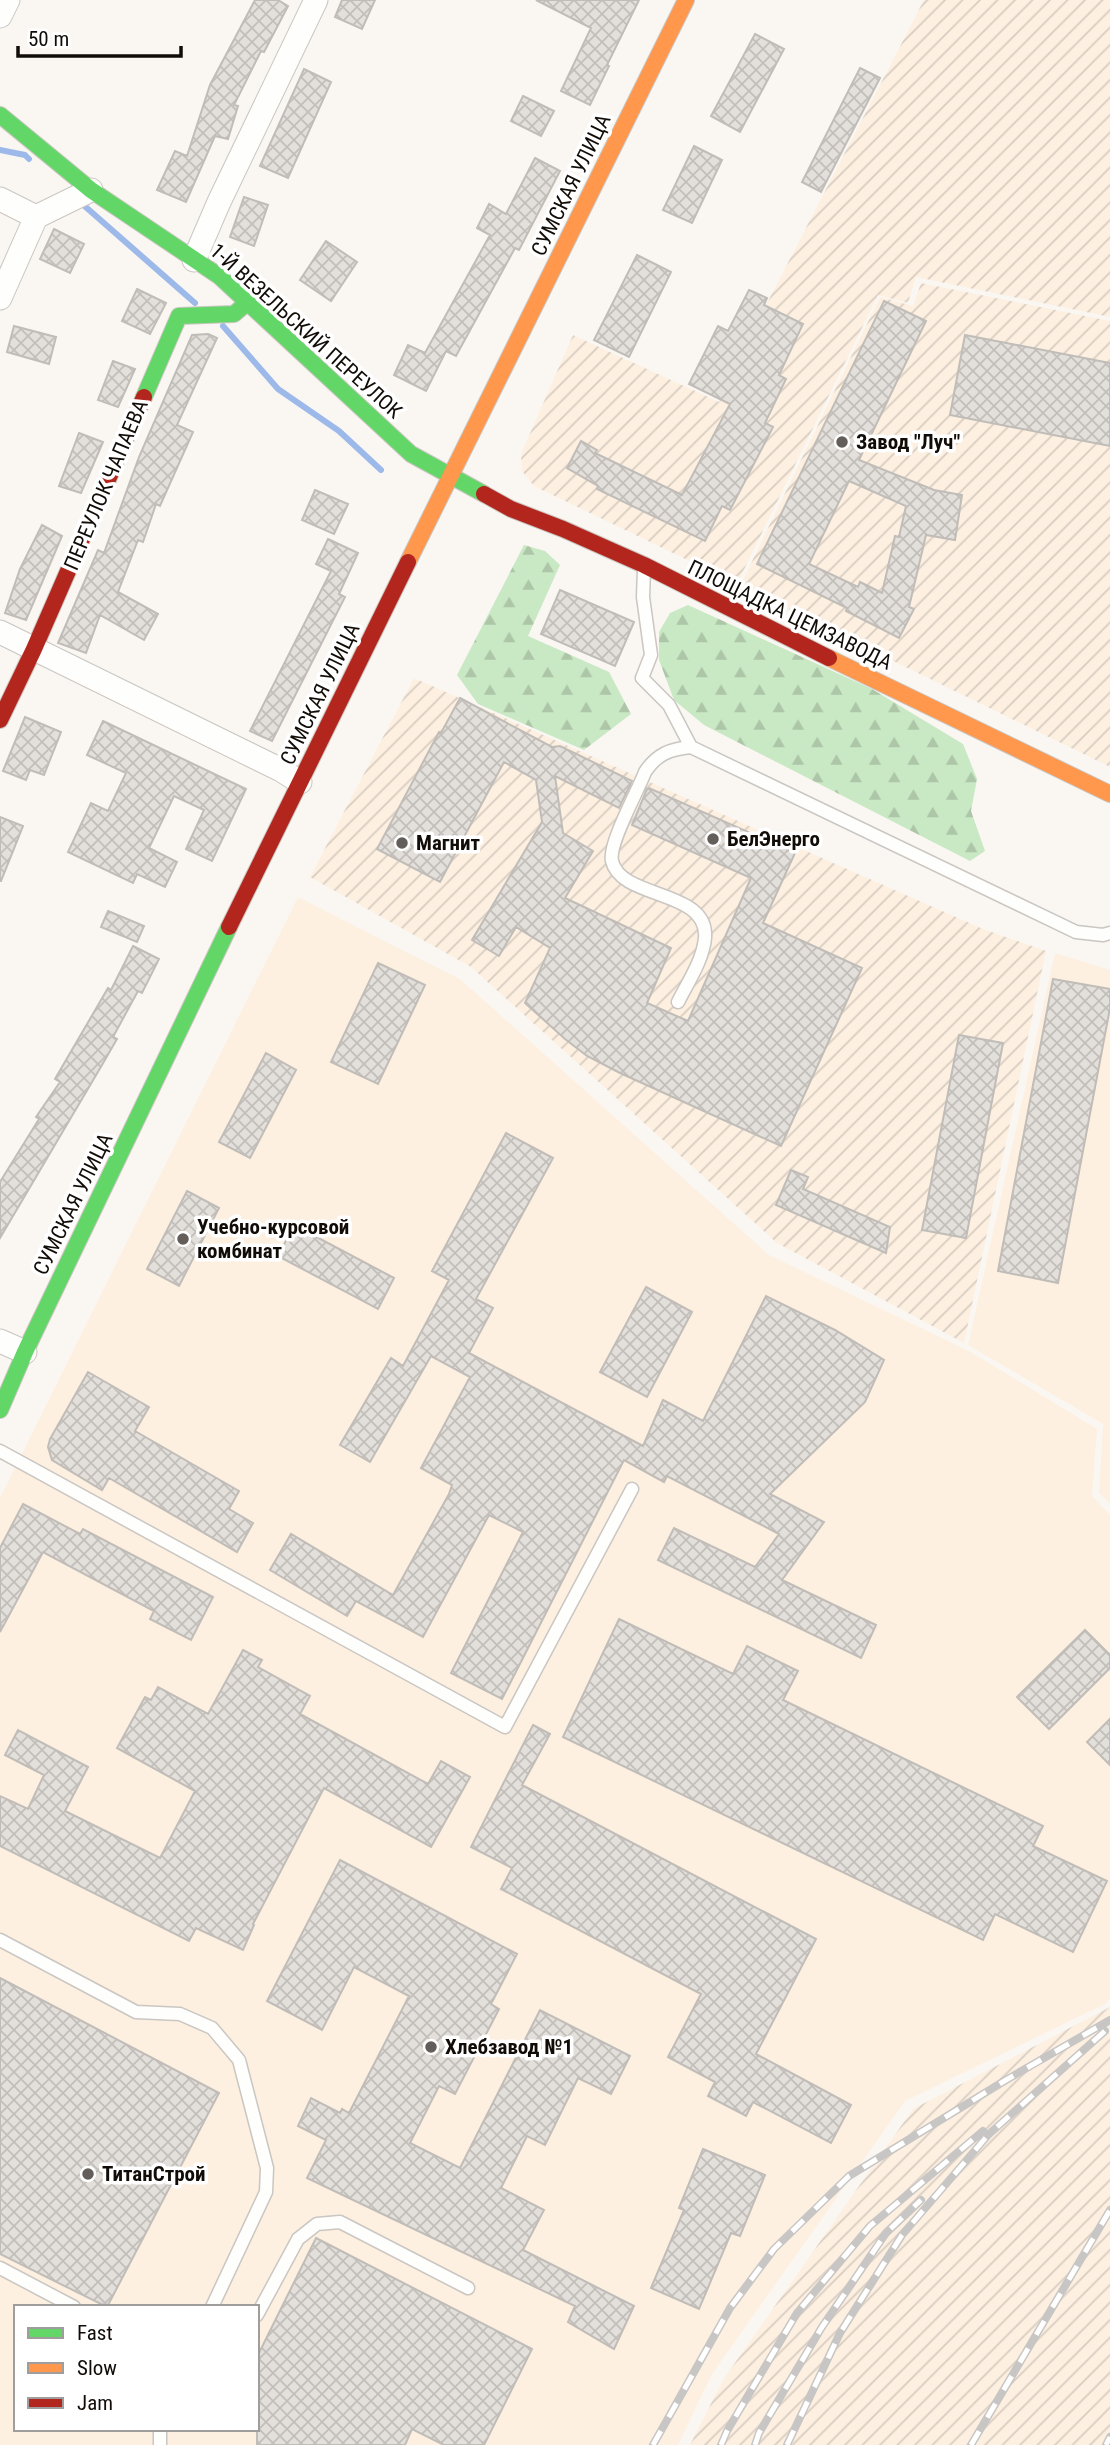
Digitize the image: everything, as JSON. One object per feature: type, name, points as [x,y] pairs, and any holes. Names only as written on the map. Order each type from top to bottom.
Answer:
[{"type":"street","points":[[0,16],[8,0]]},
{"type":"street","points":[[194,260],[219,201],[316,0]]},
{"type":"street","name":"СУМСКАЯ УЛИЦА","points":[[0,1410],[25,1352],[300,782],[686,0]]},
{"type":"street","name":"1-Й ВЕЗЕЛЬСКИЙ ПЕРЕУЛОК","points":[[0,115],[91,190],[219,276],[411,454],[451,476]]},
{"type":"street","points":[[0,298],[36,217],[91,190]]},
{"type":"street","points":[[0,199],[36,217]]},
{"type":"street","name":"ПЕРЕУЛОК ЧАПАЕВА","points":[[0,720],[34,649],[179,316],[234,314],[248,302]]},
{"type":"street","name":"ПЛОЩАДКА ЦЕМЗАВОДА","points":[[451,476],[511,509],[644,565],[1110,794]]},
{"type":"street","points":[[0,632],[300,782]]},
{"type":"street","points":[[0,1341],[25,1352]]},
{"type":"lane","points":[[644,565],[643,597],[652,655],[642,678],[669,705],[691,747]]},
{"type":"lane","points":[[678,1002],[701,955],[705,935],[699,916],[679,901],[623,879],[612,862],[611,848],[645,772],[652,761],[671,749],[691,747],[1076,932],[1103,935],[1110,933]]},
{"type":"lane","points":[[0,1451],[505,1727],[632,1489]]},
{"type":"lane","points":[[0,1940],[136,2012],[180,2014],[212,2028],[239,2060],[267,2168],[266,2192],[213,2305]]},
{"type":"lane","points":[[259,2311],[299,2239],[317,2224],[340,2222],[468,2288]]},
{"type":"lane","points":[[0,2268],[70,2305]]},
{"type":"shaded area","points":[[924,0],[1110,0],[1110,317],[916,277],[908,303],[878,295],[737,584],[534,486],[522,471],[521,454],[573,335],[719,402],[766,305]]},
{"type":"shaded area","points":[[921,283],[1110,321],[1110,767],[740,586],[880,297],[913,306]]},
{"type":"shaded area","points":[[414,678],[983,929],[1046,951],[964,1343],[777,1243],[471,967],[310,877]]},
{"type":"shaded area","points":[[298,897],[460,979],[769,1255],[971,1352],[1097,1429],[1092,1496],[1110,1515],[1110,1998],[1105,2004],[905,2101],[712,2374],[678,2445],[0,2445],[0,1498]]},
{"type":"shaded area","points":[[1055,953],[1110,970],[1110,1504],[1099,1493],[1103,1424],[968,1345]]},
{"type":"shaded area","points":[[1110,2007],[1110,2445],[690,2445],[723,2380],[913,2109]]},
{"type":"green space","points":[[524,545],[545,551],[560,565],[528,636],[609,672],[631,714],[584,750],[478,704],[457,675]]},
{"type":"green space","points":[[688,605],[872,689],[963,744],[977,779],[971,811],[985,851],[970,861],[704,725],[674,700],[659,660],[659,632],[670,613]]},
{"type":"building","points":[[255,0],[278,0],[288,6],[264,52],[261,51],[234,105],[238,106],[228,139],[215,136],[186,202],[157,190],[175,151],[187,156],[210,85]]},
{"type":"building","points":[[342,0],[375,0],[362,29],[335,17]]},
{"type":"building","points":[[536,0],[639,0],[590,105],[561,91],[591,28]]},
{"type":"building","points":[[755,34],[784,49],[740,132],[711,116]]},
{"type":"building","points":[[860,68],[880,78],[821,192],[802,182]]},
{"type":"building","points":[[304,69],[331,82],[288,178],[260,166]]},
{"type":"building","points":[[523,96],[554,111],[541,136],[511,121]]},
{"type":"building","points":[[694,146],[722,160],[692,223],[663,210]]},
{"type":"building","points":[[535,158],[560,171],[519,250],[515,248],[456,356],[446,351],[426,391],[394,375],[408,345],[425,353],[490,235],[477,228],[489,204],[506,214]]},
{"type":"building","points":[[244,197],[268,205],[254,246],[230,237]]},
{"type":"building","points":[[54,229],[84,244],[70,273],[40,259]]},
{"type":"building","points":[[326,241],[357,262],[331,301],[300,280]]},
{"type":"building","points":[[637,255],[671,272],[629,357],[594,340]]},
{"type":"building","points":[[137,289],[166,303],[150,334],[122,321]]},
{"type":"building","points":[[749,290],[767,298],[764,305],[803,324],[779,375],[786,379],[765,423],[773,427],[730,510],[722,506],[705,541],[597,489],[598,486],[567,468],[581,441],[597,450],[595,453],[682,495],[730,404],[689,384],[718,326],[728,331]]},
{"type":"building","name":"Завод \"Луч\"","points":[[884,301],[926,321],[859,460],[934,490],[962,495],[955,540],[926,535],[909,607],[914,609],[899,638],[846,611],[847,608],[757,564]],"holes":[[[849,481],[906,506],[899,537],[895,536],[882,593],[860,582],[858,587],[809,564]]]},
{"type":"building","points":[[14,326],[56,337],[49,364],[7,352]]},
{"type":"building","points":[[208,334],[217,338],[177,425],[193,432],[160,506],[156,504],[143,542],[138,540],[118,592],[158,614],[144,640],[100,615],[86,653],[58,643],[98,550],[104,553],[139,457],[192,335]]},
{"type":"building","points":[[965,335],[1110,363],[1110,446],[950,415]]},
{"type":"building","points":[[113,361],[135,369],[118,407],[98,400]]},
{"type":"building","points":[[79,433],[103,442],[81,493],[59,486]]},
{"type":"building","points":[[315,490],[348,504],[334,534],[302,520]]},
{"type":"building","points":[[42,525],[62,536],[26,620],[5,613],[20,569]]},
{"type":"building","points":[[328,539],[358,553],[339,594],[345,597],[272,741],[250,731],[331,571],[316,564]]},
{"type":"building","points":[[560,590],[634,622],[615,666],[541,634]]},
{"type":"building","points":[[460,698],[552,747],[560,746],[632,781],[619,808],[555,776],[563,833],[593,851],[565,898],[671,948],[647,1003],[688,1021],[751,878],[632,825],[647,789],[795,853],[763,923],[862,968],[781,1146],[620,1073],[587,1056],[565,1039],[525,1003],[550,948],[516,927],[499,956],[472,940],[542,822],[536,780],[504,762],[440,882],[377,849]]},
{"type":"building","points":[[25,717],[61,732],[44,775],[30,770],[26,780],[3,771]]},
{"type":"building","points":[[103,721],[246,789],[212,861],[186,849],[204,810],[174,796],[149,848],[177,862],[165,887],[137,874],[133,883],[68,852],[91,803],[108,811],[126,773],[87,755]]},
{"type":"building","points":[[0,817],[23,826],[1,881],[0,881]]},
{"type":"building","points":[[108,911],[144,926],[137,942],[101,927]]},
{"type":"building","points":[[133,946],[159,959],[142,993],[138,991],[113,1037],[117,1039],[0,1238],[0,1182],[39,1119],[36,1117],[60,1082],[55,1079],[108,988],[111,990]]},
{"type":"building","points":[[378,963],[425,985],[378,1084],[331,1062]]},
{"type":"building","points":[[1053,979],[1110,989],[1110,1008],[1058,1283],[998,1271]]},
{"type":"building","points":[[959,1035],[1003,1043],[966,1238],[922,1230]]},
{"type":"building","points":[[266,1053],[296,1070],[250,1158],[219,1142]]},
{"type":"building","points":[[506,1133],[553,1158],[476,1299],[493,1308],[469,1353],[643,1446],[663,1400],[703,1421],[766,1296],[835,1330],[884,1360],[865,1402],[770,1494],[824,1522],[782,1580],[876,1625],[861,1658],[658,1560],[674,1528],[755,1567],[779,1534],[667,1476],[664,1482],[624,1460],[502,1699],[451,1673],[523,1532],[489,1515],[423,1637],[356,1601],[347,1616],[270,1570],[291,1534],[393,1595],[449,1494],[452,1485],[421,1468],[470,1377],[431,1356],[370,1462],[340,1445],[391,1358],[403,1366],[449,1280],[432,1271]]},
{"type":"building","points":[[791,1170],[808,1177],[803,1189],[890,1227],[886,1253],[776,1205]]},
{"type":"building","name":"Учебно-курсовой комбинат","points":[[187,1191],[219,1208],[179,1286],[147,1269]]},
{"type":"building","points":[[294,1225],[394,1278],[378,1309],[278,1256]]},
{"type":"building","points":[[646,1287],[692,1312],[647,1397],[600,1372]]},
{"type":"building","points":[[88,1372],[149,1407],[135,1431],[239,1491],[229,1509],[253,1523],[237,1552],[109,1478],[102,1490],[52,1460],[48,1447],[50,1439]]},
{"type":"building","points":[[23,1504],[80,1534],[83,1529],[213,1597],[191,1640],[150,1619],[154,1611],[43,1552],[0,1632],[0,1548]]},
{"type":"building","points":[[619,1619],[733,1674],[747,1646],[798,1671],[783,1700],[1043,1826],[1033,1846],[1107,1881],[1073,1952],[995,1914],[983,1940],[563,1737]]},
{"type":"building","points":[[1085,1630],[1110,1655],[1110,1668],[1049,1729],[1017,1697]]},
{"type":"building","points":[[243,1650],[262,1660],[258,1667],[310,1696],[300,1714],[428,1784],[441,1761],[470,1777],[431,1847],[324,1788],[253,1924],[243,1950],[196,1928],[189,1941],[0,1846],[0,1796],[28,1809],[44,1775],[5,1755],[18,1730],[88,1767],[65,1811],[160,1858],[195,1791],[117,1748],[145,1697],[151,1700],[158,1687],[208,1714]]},
{"type":"building","points":[[1110,1719],[1110,1765],[1087,1742]]},
{"type":"building","points":[[533,1725],[550,1734],[522,1785],[816,1939],[756,2054],[851,2105],[831,2143],[753,2102],[746,2116],[708,2096],[715,2082],[668,2057],[701,1994],[501,1889],[512,1868],[471,1847]]},
{"type":"building","points":[[340,1860],[517,1954],[491,2004],[499,2009],[455,2094],[439,2086],[410,2143],[460,2168],[540,2010],[630,2056],[611,2094],[578,2078],[545,2145],[527,2136],[501,2188],[544,2210],[523,2250],[634,2306],[614,2349],[568,2322],[575,2306],[307,2178],[326,2140],[298,2126],[311,2098],[340,2113],[342,2109],[349,2113],[409,1996],[354,1967],[322,2030],[267,2001]]},
{"type":"building","name":"ТитанСтрой","points":[[0,1978],[219,2093],[108,2305],[103,2305],[0,2254]]},
{"type":"building","points":[[703,2149],[765,2175],[740,2236],[731,2233],[699,2309],[651,2288],[684,2210],[679,2208]]},
{"type":"building","points":[[316,2238],[532,2349],[484,2445],[444,2445],[412,2429],[405,2445],[257,2445],[259,2353]]},
{"type":"waterway","points":[[0,150],[25,155],[29,159]]},
{"type":"waterway","points":[[80,202],[195,303]]},
{"type":"waterway","points":[[223,326],[278,389],[339,431],[381,470]]},
{"type":"railway","points":[[653,2445],[730,2308],[774,2249],[849,2176],[1110,2020]]},
{"type":"railway","points":[[787,2445],[840,2333],[902,2235],[989,2134],[1105,2031]]},
{"type":"railway","points":[[721,2445],[797,2313],[870,2226],[983,2131]]},
{"type":"railway","points":[[755,2445],[759,2433],[822,2327],[886,2233],[921,2200]]},
{"type":"railway","points":[[971,2445],[1110,2210]]},
{"type":"railway","points":[[1106,2445],[1110,2437]]},
{"type":"traffic: fast","points":[[0,115],[91,190],[219,276],[411,454],[484,494]]},
{"type":"traffic: fast","points":[[144,397],[179,316],[234,314],[248,302]]},
{"type":"traffic: fast","points":[[0,1410],[25,1352],[229,927]]},
{"type":"traffic: slow","points":[[408,562],[686,0]]},
{"type":"traffic: slow","points":[[829,658],[1110,794]]},
{"type":"traffic: jam","points":[[0,720],[34,649],[144,397]]},
{"type":"traffic: jam","points":[[484,494],[511,509],[644,565],[829,658]]},
{"type":"traffic: jam","points":[[229,927],[408,562]]},
{"type":"place","name":"Завод \"Луч\"","points":[[842,442]]},
{"type":"place","name":"БелЭнерго","points":[[713,839]]},
{"type":"place","name":"Магнит","points":[[402,843]]},
{"type":"place","name":"Учебно-курсовой комбинат","points":[[183,1239]]},
{"type":"place","name":"Хлебзавод №1","points":[[431,2047]]},
{"type":"place","name":"ТитанСтрой","points":[[88,2174]]}]
